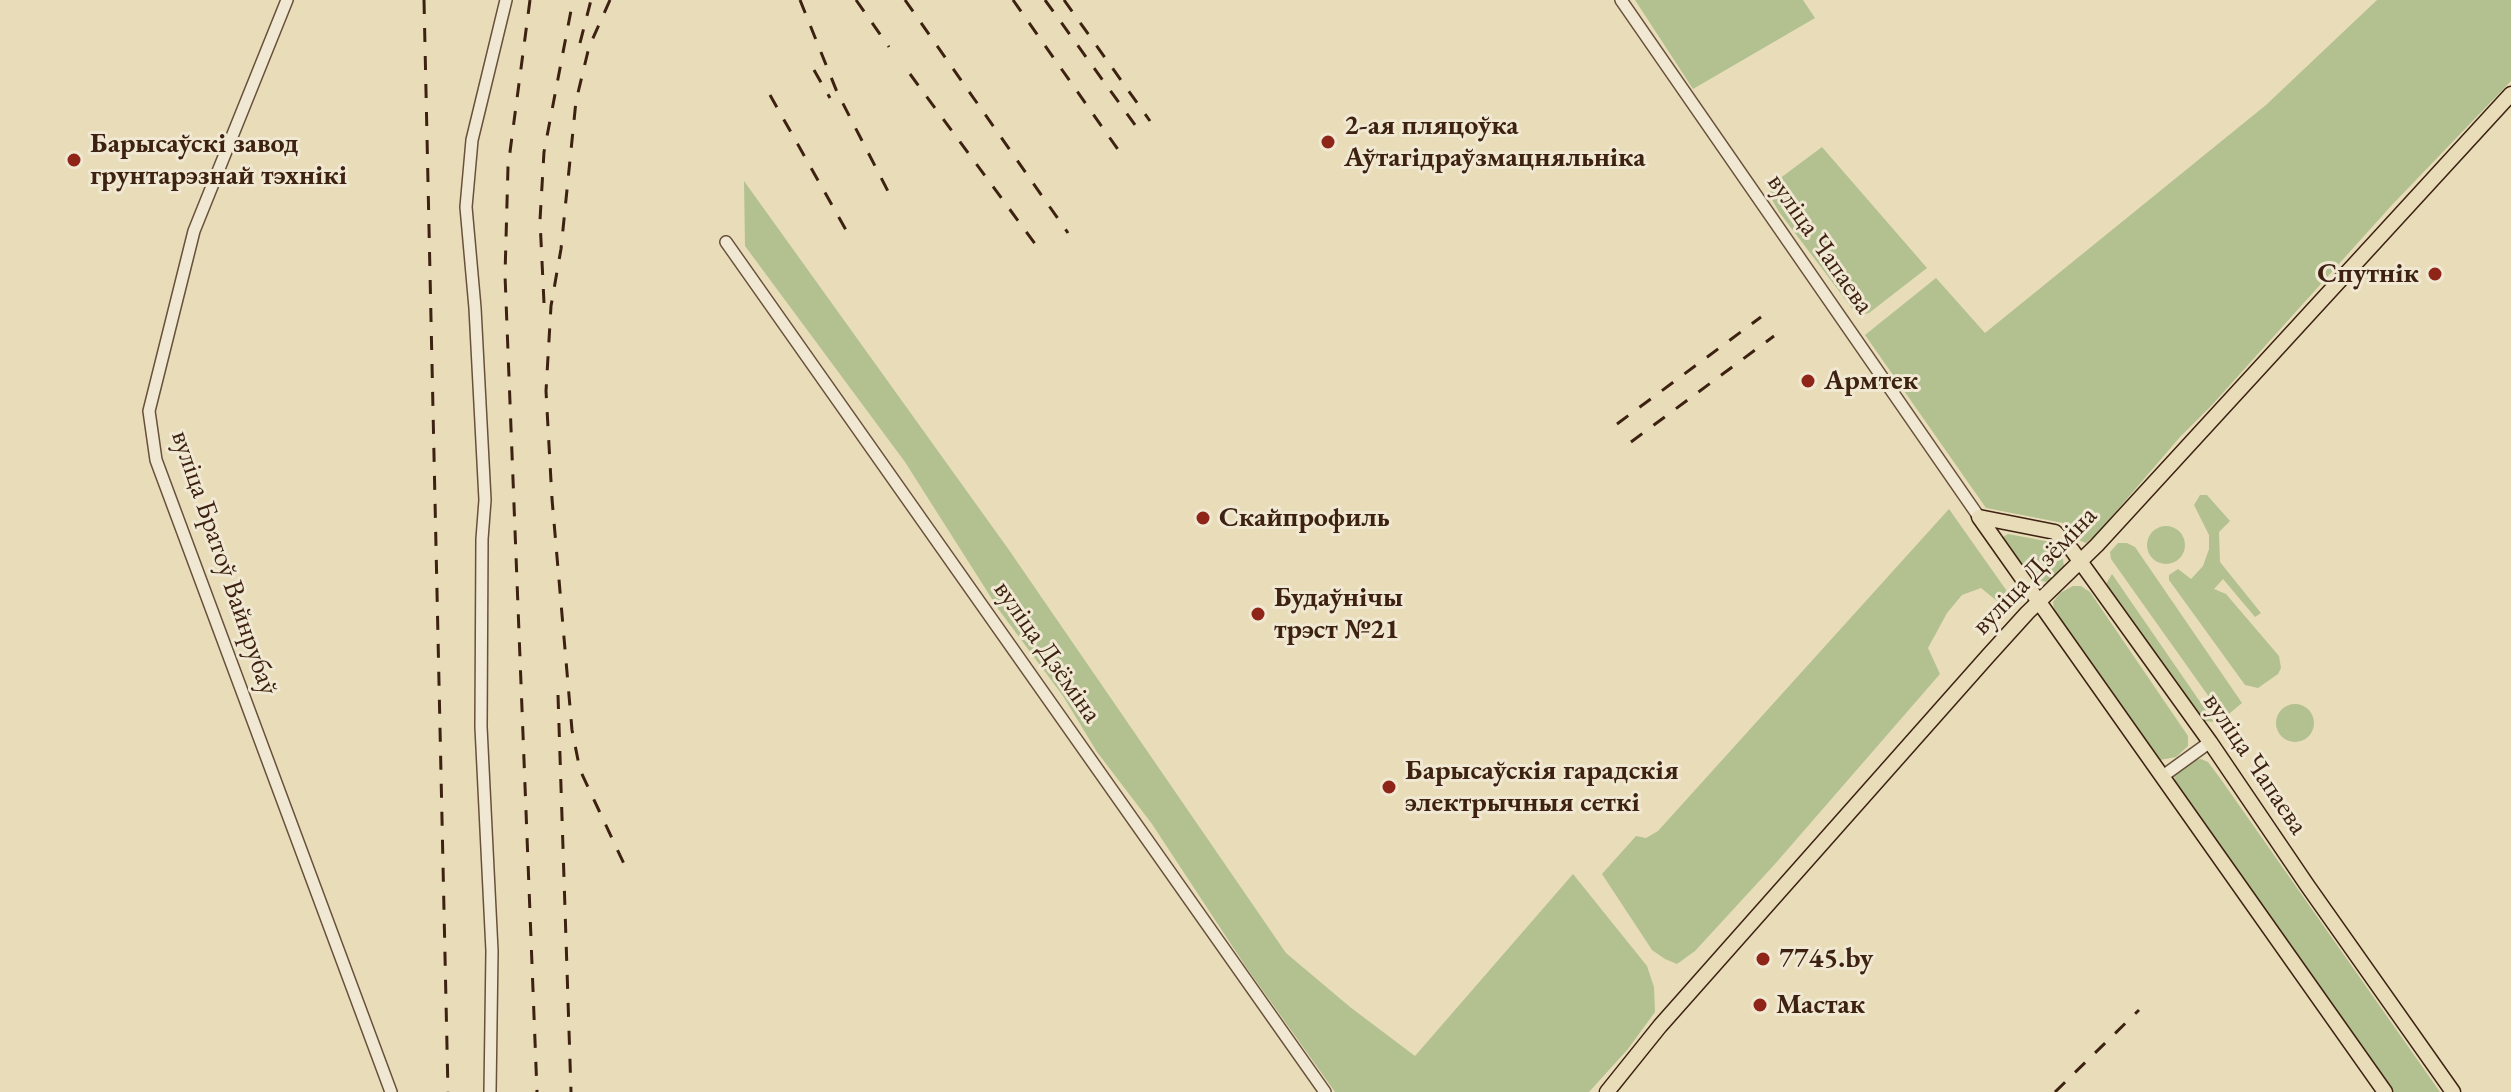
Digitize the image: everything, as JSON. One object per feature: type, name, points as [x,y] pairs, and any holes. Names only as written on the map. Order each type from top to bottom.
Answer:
[{"type":"main road","name":"вуліца Дзёміна","points":[[1607,1092],[1696,984],[1988,656],[2081,562],[2511,94]]},
{"type":"main road","name":"вуліца Чапаева","points":[[1979,517],[2055,532],[2081,562],[2453,1092]]},
{"type":"main road","name":"вуліца Чапаева","points":[[1979,517],[2385,1092]]},
{"type":"street","name":"вуліца Братоў Вайнрубаў","points":[[287,0],[194,231],[149,411],[156,460],[391,1092]]},
{"type":"street","points":[[490,1092],[492,951],[481,727],[485,500],[475,308],[466,207],[472,140],[506,0]]},
{"type":"street","name":"вуліца Чапаева","points":[[1621,0],[1979,517]]},
{"type":"street","name":"вуліца Дзёміна","points":[[726,242],[1325,1092]]},
{"type":"street","points":[[2163,776],[2210,742]]},
{"type":"green space","points":[[1635,0],[1803,0],[1815,18],[1693,89]]},
{"type":"green space","points":[[2377,0],[2511,0],[2511,81],[2391,206],[2180,437],[2095,536],[2086,543],[2076,539],[2063,523],[1986,508],[1865,335],[1936,278],[1985,333],[2266,105]]},
{"type":"green space","points":[[1822,147],[1927,268],[1869,313],[1858,316],[1770,196],[1771,185]]},
{"type":"green space","points":[[744,181],[1009,550],[1286,953],[1350,1007],[1415,1056],[1573,874],[1647,966],[1654,987],[1655,1012],[1628,1049],[1589,1092],[1335,1092],[1246,967],[1152,824],[1097,752],[1063,696],[999,610],[905,462],[745,246]]},
{"type":"green space","points":[[2200,495],[2207,495],[2230,521],[2219,532],[2220,562],[2261,613],[2255,617],[2223,579],[2214,589],[2226,594],[2279,656],[2281,668],[2278,674],[2258,688],[2245,685],[2169,580],[2169,575],[2178,569],[2191,579],[2203,566],[2209,549],[2209,535],[2194,505]]},
{"type":"green space","points":[[1949,509],[2016,604],[2008,610],[1981,588],[1962,595],[1947,613],[1928,648],[1940,674],[1695,951],[1677,964],[1665,959],[1652,950],[1602,874],[1636,836],[1646,838],[1658,831]]},
{"type":"green space","points":[[2166,526],[2179,532],[2185,545],[2179,558],[2166,564],[2153,558],[2147,545],[2153,532]]},
{"type":"green space","points":[[2008,534],[2051,542],[2062,554],[2062,571],[2046,582],[2032,578],[2001,538]]},
{"type":"green space","points":[[2118,543],[2135,547],[2242,703],[2224,718],[2111,559],[2110,552]]},
{"type":"green space","points":[[2112,574],[2214,722],[2204,721],[2106,584]]},
{"type":"green space","points":[[2073,586],[2081,586],[2090,592],[2188,736],[2188,746],[2176,757],[2160,760],[2153,754],[2054,610],[2053,602],[2060,593]]},
{"type":"green space","points":[[2295,704],[2308,710],[2314,723],[2308,736],[2295,742],[2282,736],[2276,723],[2282,710]]},
{"type":"green space","points":[[2201,759],[2208,762],[2220,778],[2440,1092],[2393,1092],[2176,783],[2174,776],[2179,770],[2190,761]]},
{"type":"railway","points":[[424,0],[448,1092]]},
{"type":"railway","points":[[530,0],[508,167],[505,275],[537,1092]]},
{"type":"railway","points":[[544,303],[540,220],[544,152],[573,0]]},
{"type":"railway","points":[[580,43],[591,0]]},
{"type":"railway","points":[[610,0],[589,47],[576,101],[561,249],[551,306],[546,391],[572,730],[580,770],[625,866]]},
{"type":"railway","points":[[800,0],[837,92],[892,199]]},
{"type":"railway","points":[[856,0],[889,47]]},
{"type":"railway","points":[[905,0],[1068,233]]},
{"type":"railway","points":[[1013,0],[1119,151]]},
{"type":"railway","points":[[1045,0],[1143,136]]},
{"type":"railway","points":[[1064,0],[1150,121]]},
{"type":"railway","points":[[814,70],[830,98]]},
{"type":"railway","points":[[910,74],[1036,245]]},
{"type":"railway","points":[[770,95],[846,230]]},
{"type":"railway","points":[[1617,424],[1761,317]]},
{"type":"railway","points":[[1631,442],[1774,336]]},
{"type":"railway","points":[[558,695],[571,1092]]},
{"type":"railway","points":[[2055,1092],[2139,1010]]},
{"type":"place","name":"2-ая пляцоўка Аўтагідраўзмацняльніка","points":[[1328,142]]},
{"type":"place","name":"Барысаўскі завод грунтарэзнай тэхнікі","points":[[74,160]]},
{"type":"place","name":"Спутнік","points":[[2435,274]]},
{"type":"place","name":"Армтек","points":[[1808,381]]},
{"type":"place","name":"Скайпрофиль","points":[[1203,518]]},
{"type":"place","name":"Будаўнічы трэст №21","points":[[1258,614]]},
{"type":"place","name":"Барысаўскія гарадскія электрычныя сеткі","points":[[1389,787]]},
{"type":"place","name":"7745.by","points":[[1763,959]]},
{"type":"place","name":"Мастак","points":[[1760,1005]]}]
